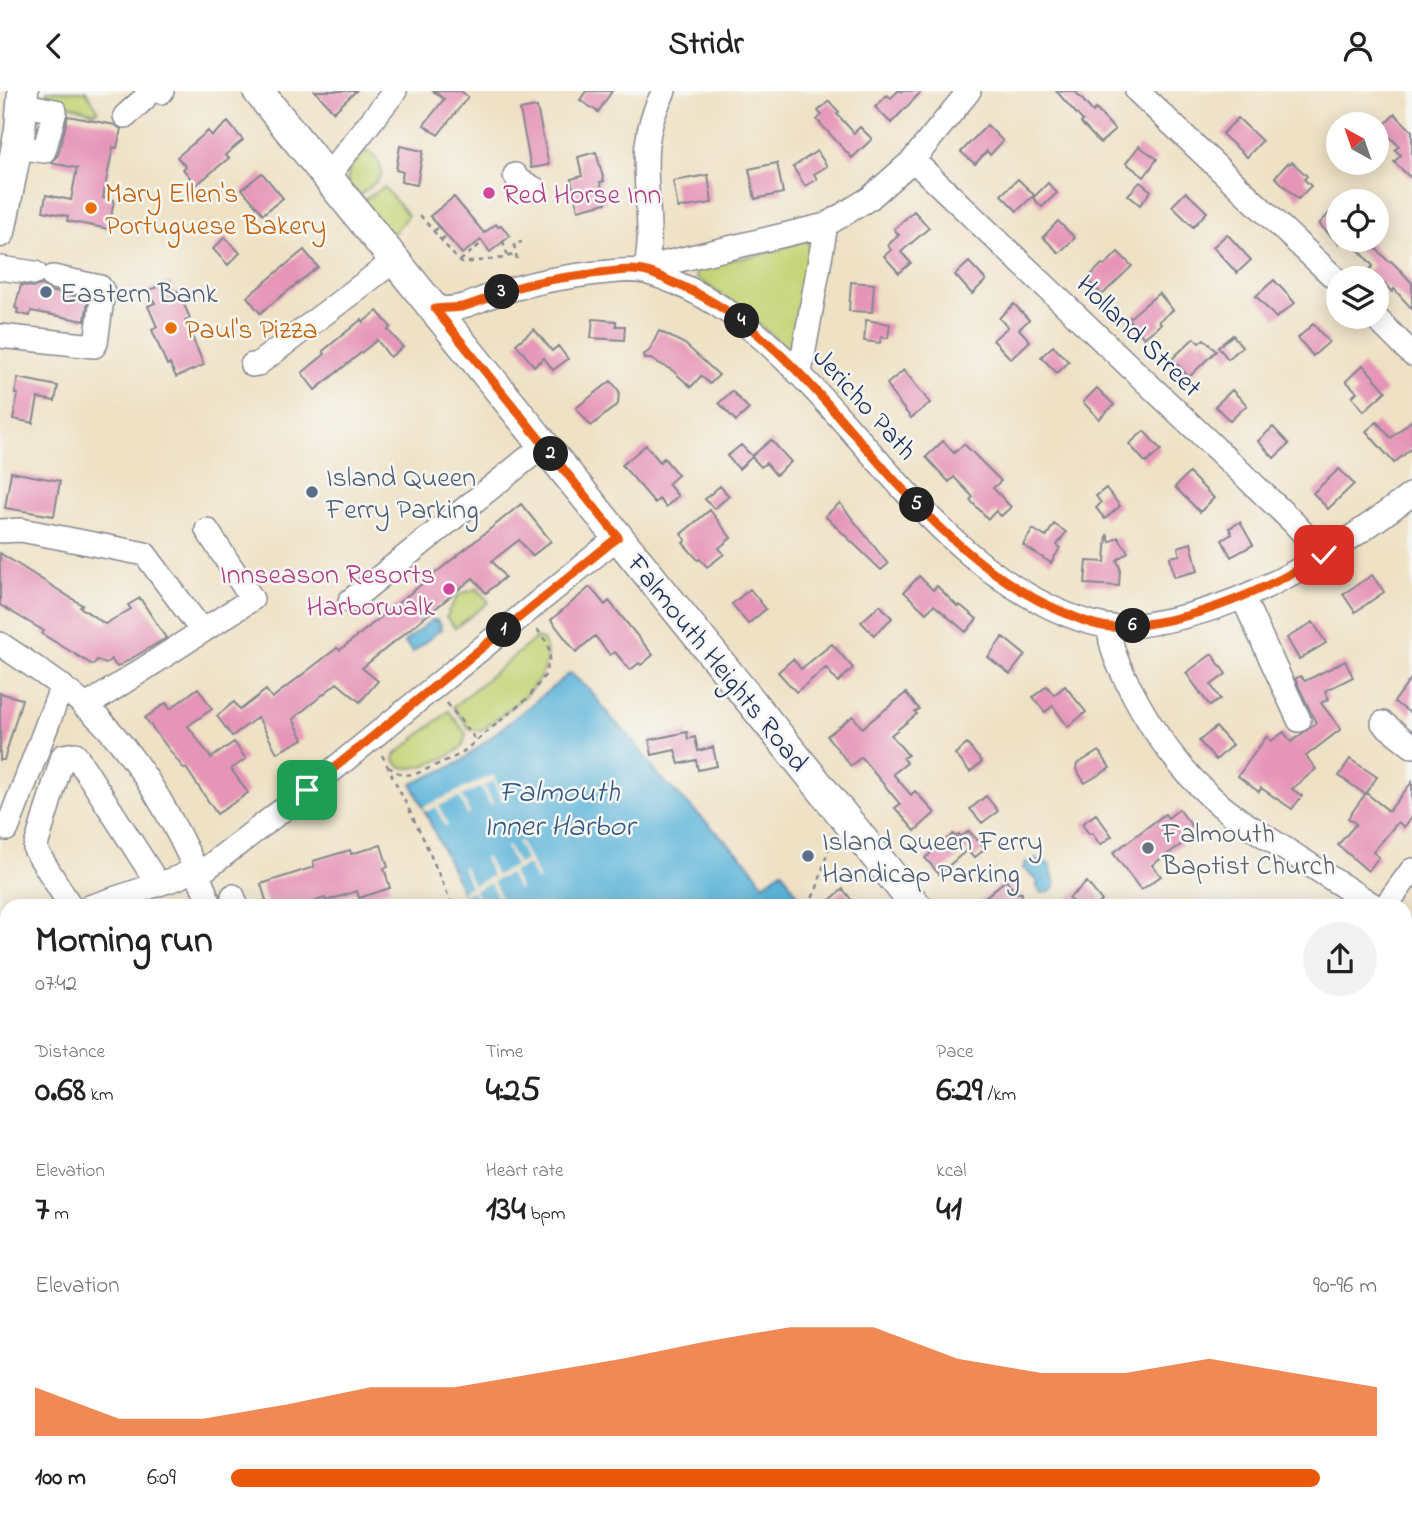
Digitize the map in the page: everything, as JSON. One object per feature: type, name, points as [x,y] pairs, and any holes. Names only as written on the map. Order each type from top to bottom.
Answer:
[{"type":"main road","name":"Falmouth Heights Road","points":[[258,91],[911,899]]},
{"type":"main road","points":[[2,216],[25,113]]},
{"type":"street","points":[[327,177],[395,91]]},
{"type":"street","points":[[646,272],[650,235],[645,172],[647,142],[653,116],[664,91]]},
{"type":"street","points":[[646,272],[666,263],[826,225],[870,198],[913,160],[969,91]]},
{"type":"street","points":[[1137,91],[1326,270]]},
{"type":"street","name":"Holland Street","points":[[913,160],[1324,555]]},
{"type":"street","points":[[514,175],[535,189]]},
{"type":"street","points":[[800,373],[826,225]]},
{"type":"street","points":[[253,365],[258,364],[395,260]]},
{"type":"street","points":[[0,268],[102,289],[94,346],[0,336]]},
{"type":"street","name":"Jericho Path","points":[[435,309],[466,305],[547,280],[623,271],[646,272],[691,290],[721,306],[769,343],[800,373],[925,513],[978,561],[1034,599],[1083,621],[1109,627],[1175,619],[1243,597],[1324,555],[1412,493]]},
{"type":"street","points":[[1387,329],[1412,354]]},
{"type":"street","points":[[350,601],[544,445]]},
{"type":"street","points":[[0,531],[21,530],[145,554],[202,631]]},
{"type":"street","points":[[85,707],[252,599],[207,530]]},
{"type":"street","points":[[113,899],[197,872],[373,736],[618,537]]},
{"type":"street","points":[[1243,597],[1299,719]]},
{"type":"street","points":[[1109,627],[1114,656],[1142,711],[1194,781],[1241,821],[1363,899]]},
{"type":"street","points":[[0,644],[62,686],[103,723],[143,776],[175,828],[208,899]]},
{"type":"street","points":[[0,826],[7,829],[62,686]]},
{"type":"street","points":[[1383,723],[1412,746]]},
{"type":"street","points":[[66,899],[35,849],[63,756],[75,754],[158,884]]},
{"type":"street","points":[[1391,899],[1412,870]]},
{"type":"path","points":[[420,215],[460,261],[465,263],[516,254]]},
{"type":"path","points":[[434,232],[439,227]]},
{"type":"path","points":[[441,240],[446,235]]},
{"type":"path","points":[[503,241],[508,257]]},
{"type":"path","points":[[460,261],[483,242]]},
{"type":"path","points":[[517,259],[514,244],[522,242]]},
{"type":"path","points":[[388,767],[406,775],[418,773],[459,755],[529,697],[545,675],[550,663],[550,649],[524,614]]},
{"type":"path","points":[[434,687],[476,741]]},
{"type":"path","points":[[373,736],[449,899]]},
{"type":"path","points":[[812,899],[829,847],[837,839]]},
{"type":"green space","points":[[47,91],[86,91],[98,110],[95,113],[49,99]]},
{"type":"green space","points":[[363,151],[376,159],[382,173],[377,181],[359,196],[347,178],[352,165]]},
{"type":"green space","points":[[384,187],[408,215],[392,235],[361,202]]},
{"type":"green space","points":[[806,240],[812,249],[790,346],[784,346],[734,303],[696,278],[696,266],[760,255]]},
{"type":"green space","points":[[477,588],[489,602],[455,628],[446,617],[448,611],[459,595]]},
{"type":"green space","points":[[536,638],[543,640],[547,654],[545,667],[538,680],[516,703],[481,731],[470,729],[453,707]]},
{"type":"green space","points":[[449,711],[466,734],[463,745],[452,754],[425,765],[408,768],[398,765],[394,759],[396,754]]},
{"type":"water","points":[[433,619],[441,625],[441,629],[413,652],[404,642]]},
{"type":"water","name":"Falmouth Inner Harbor","points":[[570,673],[589,689],[659,776],[751,866],[763,884],[782,871],[800,899],[466,899],[412,784],[459,763]]},
{"type":"water","points":[[1035,858],[1051,865],[1056,884],[1048,892],[1041,893],[1037,880],[1023,868],[1025,863]]},
{"type":"pier","points":[[493,775],[505,799],[502,801],[493,781],[484,786],[493,804],[490,805],[481,787],[462,796],[470,814],[468,816],[459,797],[439,806],[448,825],[445,826],[436,807],[425,812],[423,807]]},
{"type":"pier","points":[[520,841],[539,879],[537,881],[528,865],[512,872],[520,889],[518,890],[509,874],[493,881],[501,897],[498,899],[490,883],[475,890],[478,899],[472,891],[464,895],[462,891],[470,886],[462,868],[464,866],[474,885],[492,876],[484,858],[486,856],[496,875],[515,866],[506,847],[508,846],[518,864],[526,860],[517,842]]},
{"type":"building","points":[[315,91],[356,91],[334,112]]},
{"type":"building","points":[[433,91],[461,91],[468,97],[438,135],[424,125],[444,99]]},
{"type":"building","points":[[586,91],[612,91],[598,112],[580,100]]},
{"type":"building","points":[[898,91],[922,91],[891,123],[875,107],[887,95],[891,98]]},
{"type":"building","points":[[1056,91],[1075,91],[1093,112],[1096,109],[1115,130],[1100,143]]},
{"type":"building","points":[[829,101],[854,133],[860,127],[872,139],[852,158],[817,120],[822,115],[818,111]]},
{"type":"building","points":[[537,107],[549,165],[531,168],[520,110]]},
{"type":"building","points":[[1395,114],[1412,131],[1412,179],[1394,162],[1401,155],[1395,150],[1399,146],[1390,137],[1390,119]]},
{"type":"building","points":[[68,116],[115,125],[121,129],[117,148],[113,147],[103,198],[114,200],[109,229],[67,221],[68,216],[43,211],[46,195],[71,200],[77,168],[51,163],[58,155]]},
{"type":"building","points":[[1238,118],[1262,141],[1247,157],[1222,134]]},
{"type":"building","points":[[228,122],[243,140],[225,155],[229,158],[196,185],[177,157],[208,131],[212,136]]},
{"type":"building","points":[[987,125],[1003,141],[990,155],[987,151],[975,164],[961,152]]},
{"type":"building","points":[[400,146],[423,151],[417,185],[401,182],[403,172],[396,170]]},
{"type":"building","points":[[1139,146],[1157,159],[1144,177],[1126,163]]},
{"type":"building","points":[[817,151],[827,166],[814,174],[817,179],[805,186],[793,167]]},
{"type":"building","points":[[596,152],[604,181],[600,182],[606,203],[578,210],[571,179],[582,176],[578,157]]},
{"type":"building","points":[[1292,162],[1307,176],[1304,179],[1311,186],[1298,199],[1275,177]]},
{"type":"building","points":[[777,163],[783,193],[755,199],[749,169]]},
{"type":"building","points":[[262,173],[283,198],[263,214],[242,189]]},
{"type":"building","points":[[708,175],[712,203],[678,208],[673,181]]},
{"type":"building","points":[[1018,179],[1034,195],[1017,211],[1001,195]]},
{"type":"building","points":[[1140,182],[1151,191],[1140,205],[1128,195]]},
{"type":"building","points":[[1048,183],[1057,193],[1042,207],[1033,198]]},
{"type":"building","points":[[1186,192],[1207,212],[1193,227],[1172,206]]},
{"type":"building","points":[[454,197],[484,233],[496,224],[498,227],[501,225],[510,236],[490,252],[481,240],[462,254],[430,216]]},
{"type":"building","points":[[914,211],[929,228],[901,252],[911,263],[899,273],[884,256],[891,250],[888,245],[899,235],[894,229]]},
{"type":"building","points":[[1326,217],[1326,231],[1319,224]]},
{"type":"building","points":[[1058,221],[1075,238],[1059,253],[1043,237]]},
{"type":"building","points":[[1227,234],[1251,260],[1237,273],[1213,247]]},
{"type":"building","points":[[225,237],[240,253],[228,265],[213,249]]},
{"type":"building","points":[[304,250],[318,267],[260,313],[247,297]]},
{"type":"building","points":[[1118,252],[1132,266],[1102,295],[1087,279]]},
{"type":"building","points":[[1361,252],[1379,252],[1412,283],[1412,309],[1394,289],[1392,292],[1389,289],[1389,266],[1373,266]]},
{"type":"building","points":[[969,262],[986,280],[972,294],[955,275]]},
{"type":"building","points":[[1274,280],[1295,303],[1276,318],[1256,296]]},
{"type":"building","name":"Paul's Pizza","points":[[170,282],[174,293],[178,291],[190,318],[185,320],[204,365],[176,377],[170,364],[167,365],[152,330],[157,327],[148,306],[155,303],[149,290]]},
{"type":"building","points":[[851,282],[874,284],[872,312],[849,311]]},
{"type":"building","name":"Eastern Bank","points":[[21,285],[42,285],[50,291],[88,299],[85,321],[31,311],[30,316],[17,313],[18,309],[15,308]]},
{"type":"building","points":[[1159,293],[1173,310],[1144,338],[1128,319]]},
{"type":"building","points":[[1014,304],[1029,320],[1019,329],[1030,341],[1011,359],[993,340],[1008,327],[999,318]]},
{"type":"building","points":[[377,311],[391,327],[388,330],[403,347],[390,357],[377,340],[315,390],[302,373],[325,354],[323,351],[362,319],[363,322]]},
{"type":"building","points":[[593,319],[616,321],[616,326],[625,326],[624,340],[591,338]]},
{"type":"building","points":[[866,320],[890,324],[888,338],[881,337],[880,343],[864,341]]},
{"type":"building","points":[[1313,324],[1329,342],[1313,356],[1298,338]]},
{"type":"building","points":[[534,329],[552,351],[558,346],[568,359],[553,370],[544,358],[534,366],[516,344]]},
{"type":"building","points":[[659,331],[685,344],[719,375],[710,384],[701,376],[691,387],[672,370],[651,359],[645,359],[643,355],[649,351]]},
{"type":"building","points":[[1233,335],[1242,347],[1228,359],[1218,347]]},
{"type":"building","points":[[1194,338],[1199,343],[1204,339],[1216,351],[1189,377],[1172,359]]},
{"type":"building","points":[[1053,346],[1069,362],[1057,373],[1041,357]]},
{"type":"building","points":[[1363,365],[1386,391],[1364,411],[1352,397],[1357,392],[1346,381]]},
{"type":"building","points":[[904,370],[930,403],[911,418],[887,384]]},
{"type":"building","points":[[18,378],[58,386],[55,401],[38,398],[33,423],[13,419]]},
{"type":"building","points":[[611,381],[619,391],[618,404],[591,426],[576,408]]},
{"type":"building","points":[[1097,388],[1114,405],[1099,419],[1083,402]]},
{"type":"building","points":[[1232,390],[1247,405],[1230,421],[1215,406]]},
{"type":"building","points":[[732,391],[749,409],[736,421],[719,403]]},
{"type":"building","points":[[1412,420],[1412,448],[1394,463],[1366,431],[1377,422],[1391,438]]},
{"type":"building","points":[[1273,427],[1289,444],[1274,458],[1258,441]]},
{"type":"building","points":[[1144,431],[1161,450],[1146,463],[1129,444]]},
{"type":"building","points":[[771,440],[791,462],[776,475],[766,463],[761,467],[752,457],[739,469],[727,456],[741,445],[752,456]]},
{"type":"building","points":[[943,441],[954,453],[964,444],[1001,481],[993,488],[1011,507],[1001,516],[996,511],[988,519],[970,500],[973,497],[954,477],[949,482],[926,457]]},
{"type":"building","points":[[646,445],[660,462],[664,458],[678,475],[668,484],[678,496],[666,507],[659,499],[655,503],[622,465]]},
{"type":"building","points":[[1339,469],[1354,484],[1328,509],[1313,493]]},
{"type":"building","points":[[11,472],[60,481],[54,516],[5,508]]},
{"type":"building","points":[[1189,473],[1214,498],[1200,512],[1175,487]]},
{"type":"building","points":[[720,486],[729,496],[714,509],[705,499]]},
{"type":"building","points":[[1106,488],[1120,506],[1105,519],[1096,508],[1101,503],[1096,496]]},
{"type":"building","points":[[840,503],[888,564],[881,570],[825,516]]},
{"type":"building","points":[[521,504],[551,541],[532,556],[519,540],[492,561],[505,577],[486,593],[473,578],[362,668],[378,681],[360,702],[337,683],[293,719],[303,739],[277,753],[258,717],[232,736],[217,716],[234,702],[240,710],[266,690],[272,698],[337,648],[340,650]]},
{"type":"building","points":[[710,510],[731,538],[719,548],[724,554],[707,567],[683,543],[686,540],[681,534]]},
{"type":"building","points":[[1240,522],[1253,545],[1231,557],[1222,540],[1232,534],[1229,528]]},
{"type":"building","points":[[1054,524],[1066,532],[1057,545],[1060,548],[1051,563],[1023,545],[1033,529],[1046,537]]},
{"type":"building","points":[[1107,534],[1110,542],[1118,537],[1128,552],[1117,560],[1120,568],[1119,586],[1085,584],[1087,561],[1105,562]]},
{"type":"building","points":[[1191,543],[1198,571],[1174,577],[1170,557],[1180,555],[1178,547]]},
{"type":"building","points":[[0,553],[82,605],[80,607],[105,624],[131,609],[128,605],[140,598],[166,638],[117,667],[111,659],[106,664],[97,660],[93,665],[0,605]]},
{"type":"building","points":[[1372,575],[1384,592],[1355,612],[1343,594]]},
{"type":"building","points":[[919,576],[933,590],[937,586],[958,607],[960,605],[977,619],[966,632],[934,605],[926,613],[904,592]]},
{"type":"building","points":[[590,587],[605,605],[609,601],[653,655],[641,665],[639,663],[630,670],[615,652],[610,655],[595,636],[576,652],[551,620]]},
{"type":"building","points":[[750,589],[766,609],[748,624],[732,604]]},
{"type":"building","points":[[880,605],[892,618],[874,635],[861,622]]},
{"type":"building","points":[[1313,622],[1326,643],[1299,659],[1287,638]]},
{"type":"building","points":[[1003,637],[1025,655],[1010,674],[988,657]]},
{"type":"building","points":[[832,644],[853,668],[838,682],[826,668],[796,692],[778,672],[793,659],[801,669]]},
{"type":"building","points":[[1212,654],[1226,674],[1211,685],[1220,699],[1210,706],[1186,673]]},
{"type":"building","points":[[1345,661],[1353,677],[1325,691],[1329,699],[1321,703],[1341,729],[1306,756],[1316,769],[1292,789],[1302,796],[1292,809],[1261,788],[1259,792],[1238,776],[1267,736],[1271,741],[1284,732],[1291,742],[1316,723],[1295,679],[1300,676],[1305,681]]},
{"type":"building","points":[[1412,677],[1412,714],[1394,702]]},
{"type":"building","points":[[1047,686],[1054,695],[1065,686],[1086,712],[1068,727],[1053,706],[1045,712],[1033,697]]},
{"type":"building","points":[[198,688],[212,709],[188,726],[211,758],[234,742],[246,759],[231,769],[248,793],[217,814],[186,768],[184,769],[145,718],[166,703],[170,709]]},
{"type":"building","points":[[0,693],[22,699],[4,760],[0,760]]},
{"type":"building","points":[[906,693],[919,709],[915,712],[917,714],[891,735],[908,755],[903,758],[907,763],[893,774],[911,795],[915,791],[935,813],[915,831],[895,808],[900,804],[861,757],[851,766],[827,736],[853,716],[862,728]]},
{"type":"building","points":[[1216,727],[1232,745],[1216,760],[1199,741]]},
{"type":"building","points":[[687,732],[688,739],[695,737],[698,751],[713,747],[717,766],[698,770],[696,760],[679,764],[675,750],[652,755],[649,740]]},
{"type":"building","points":[[967,744],[982,762],[970,772],[955,754]]},
{"type":"building","points":[[1099,751],[1110,768],[1085,783],[1076,769],[1077,764]]},
{"type":"building","points":[[1350,759],[1377,777],[1365,794],[1339,776]]},
{"type":"building","points":[[1412,782],[1412,817],[1404,827],[1398,822],[1373,852],[1379,857],[1368,871],[1338,845],[1356,824],[1348,818],[1366,793],[1389,811]]},
{"type":"building","points":[[986,796],[998,811],[982,823],[970,809]]},
{"type":"building","name":"Falmouth Baptist Church","points":[[1179,809],[1196,832],[1195,835],[1152,865],[1161,876],[1141,890],[1113,853],[1165,814],[1168,818]]},
{"type":"building","points":[[1096,814],[1112,836],[1100,845],[1082,824]]},
{"type":"building","points":[[969,831],[985,849],[974,858],[967,850],[939,874],[925,858],[953,834],[955,837],[959,834],[961,837]]},
{"type":"building","points":[[381,845],[388,867],[384,868],[390,888],[359,898],[357,891],[332,899],[266,899],[261,884],[314,867],[313,861],[350,850],[351,854]]},
{"type":"building","points":[[1006,880],[1016,893],[1022,893],[1022,899],[983,899]]},
{"type":"building","points":[[1087,882],[1100,899],[1070,899]]},
{"type":"building","points":[[843,889],[851,899],[831,899]]},
{"type":"place","name":"Red Horse Inn","points":[[489,193]]},
{"type":"place","name":"Mary Ellen's Portuguese Bakery","points":[[91,208]]},
{"type":"place","name":"Eastern Bank","points":[[46,292]]},
{"type":"place","name":"Paul's Pizza","points":[[171,328]]},
{"type":"place","name":"Island Queen Ferry Parking","points":[[312,492]]},
{"type":"place","name":"Innseason Resorts Harborwalk","points":[[449,589]]},
{"type":"place","name":"Falmouth Baptist Church","points":[[1148,848]]},
{"type":"place","name":"Island Queen Ferry Handicap Parking","points":[[808,856]]},
{"type":"route","points":[[307,790],[618,537],[435,309],[459,307],[521,286],[547,280],[623,271],[646,272],[691,290],[721,306],[769,343],[800,373],[917,505],[949,537],[1013,587],[1083,621],[1109,627],[1148,624],[1184,617],[1260,590],[1324,555]]}]
